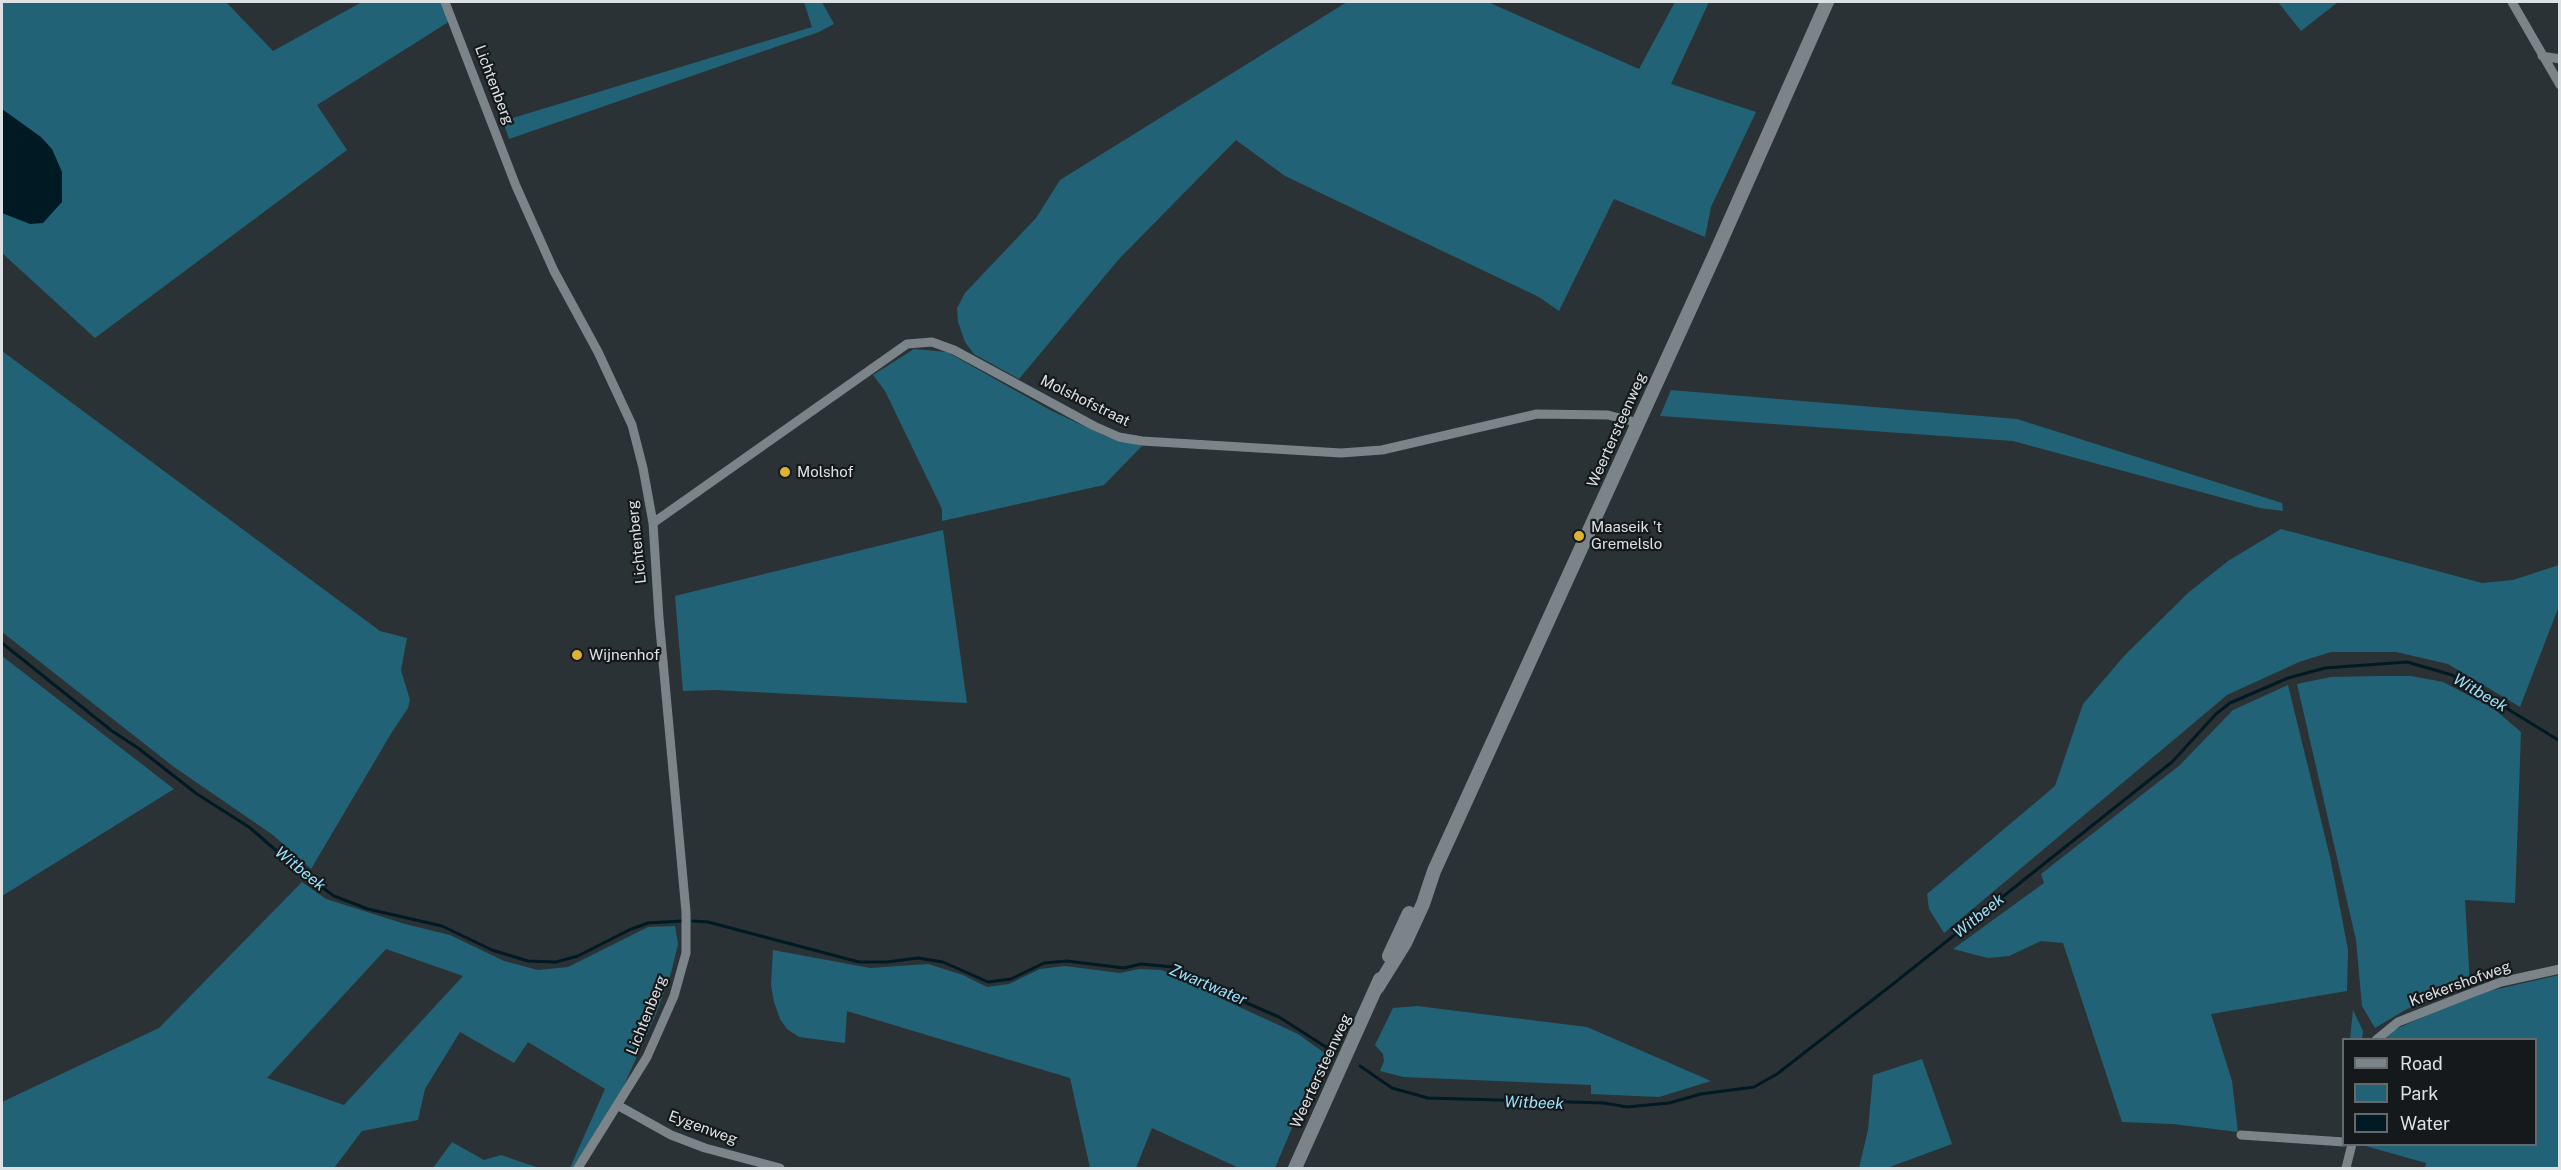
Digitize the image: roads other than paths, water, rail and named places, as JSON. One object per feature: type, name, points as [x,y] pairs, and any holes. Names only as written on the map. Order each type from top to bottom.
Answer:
[{"type":"main road","name":"Weertersteenweg","points":[[1295,1168],[1377,988],[1405,943],[1423,904],[1434,871],[1827,2]]},
{"type":"street","name":"Lichtenberg","points":[[445,2],[521,197],[554,271],[598,352],[632,425],[643,468],[653,524],[687,936],[686,953],[674,996],[647,1057],[619,1106],[578,1168]]},
{"type":"street","points":[[2512,2],[2559,85]]},
{"type":"street","points":[[2542,56],[2559,59]]},
{"type":"street","name":"Molshofstraat","points":[[653,524],[907,344],[932,342],[954,350],[1095,426],[1119,437],[1142,441],[1341,453],[1382,450],[1537,414],[1608,415],[1638,423]]},
{"type":"street","name":"Krekershofweg","points":[[2379,1038],[2398,1023],[2464,996],[2501,982],[2559,969]]},
{"type":"street","name":"Eygenweg","points":[[619,1106],[697,1145],[780,1168]]},
{"type":"street","points":[[2241,1135],[2342,1142]]},
{"type":"street","points":[[2346,1168],[2352,1146]]},
{"type":"water","points":[[2,109],[41,137],[52,149],[62,172],[62,202],[43,223],[30,224],[2,213]]},
{"type":"waterway","name":"Witbeek","points":[[2,643],[112,731],[138,748],[197,794],[249,827],[301,872],[334,896],[368,909],[442,926],[492,950],[528,961],[556,962],[578,956],[648,923],[681,921]]},
{"type":"waterway","name":"Witbeek","points":[[1360,1066],[1392,1088],[1428,1098],[1604,1103],[1627,1107],[1669,1103],[1701,1094],[1754,1087],[1777,1074],[1893,984],[2172,762],[2216,714],[2230,703],[2288,678],[2325,668],[2407,662],[2452,675],[2560,741]]},
{"type":"waterway","name":"Zwartwater","points":[[693,921],[708,922],[859,962],[887,962],[918,958],[943,962],[988,982],[1011,979],[1044,963],[1067,961],[1124,968],[1141,964],[1173,967],[1226,994],[1279,1017],[1329,1049]]},
{"type":"place","name":"Molshof","points":[[785,472]]},
{"type":"place","name":"Maaseik 't Gremelslo","points":[[1579,536]]},
{"type":"place","name":"Wijnenhof","points":[[577,655]]}]
